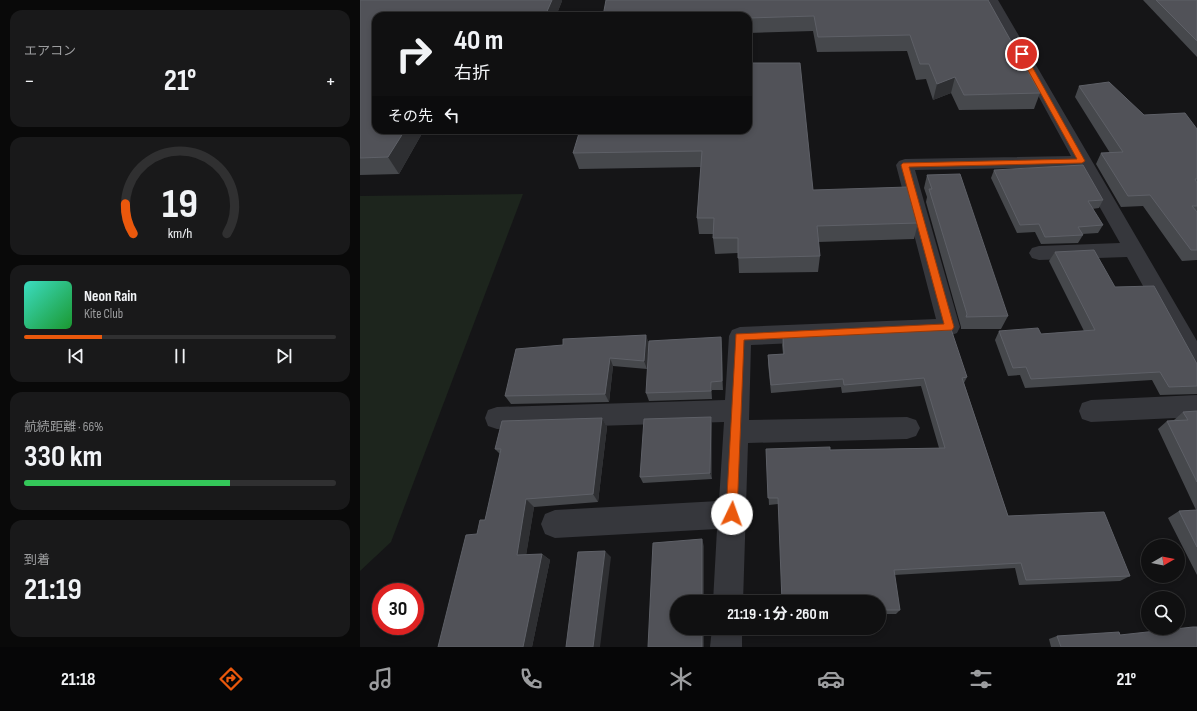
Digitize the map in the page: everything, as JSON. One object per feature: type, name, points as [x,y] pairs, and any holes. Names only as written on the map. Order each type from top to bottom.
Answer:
[{"type":"street","points":[[992,0],[1197,362]]},
{"type":"street","points":[[728,595],[740,336],[949,327],[905,165],[1082,161]]},
{"type":"street","points":[[1039,253],[1133,250]]},
{"type":"street","points":[[1090,411],[1197,406]]},
{"type":"street","points":[[497,418],[736,421],[907,428]]},
{"type":"street","points":[[555,524],[732,514]]},
{"type":"street","points":[[726,647],[727,635]]},
{"type":"shaded area","points":[[523,194],[391,542],[360,571],[360,196]]},
{"type":"building","points":[[360,0],[552,0],[547,12],[372,12],[372,134],[402,134],[388,157],[360,158]]},
{"type":"building","points":[[606,0],[988,0],[1040,93],[964,95],[955,77],[937,84],[929,64],[920,64],[910,35],[818,37],[814,16],[752,18],[752,12],[604,12]]},
{"type":"building","points":[[1156,0],[1197,0],[1197,41]]},
{"type":"building","points":[[752,63],[800,63],[813,190],[908,187],[918,223],[817,226],[820,256],[738,258],[738,238],[713,238],[714,218],[697,218],[702,151],[573,153],[579,134],[752,134]]},
{"type":"building","points":[[1109,82],[1144,115],[1185,113],[1197,129],[1197,179],[1195,179],[1197,183],[1197,206],[1192,206],[1197,212],[1197,250],[1191,250],[1150,195],[1128,196],[1101,153],[1123,152],[1079,86]]},
{"type":"building","points":[[1083,165],[1103,200],[1088,201],[1103,225],[1078,227],[1083,235],[1045,237],[1039,224],[1020,225],[994,170]]},
{"type":"building","points":[[960,174],[1008,316],[966,317],[967,314],[929,189],[932,189],[927,175]]},
{"type":"building","points":[[1094,250],[1115,287],[1154,286],[1197,364],[1197,386],[1169,387],[1160,372],[1031,379],[1026,367],[1013,368],[999,331],[1038,328],[1041,334],[1095,330],[1055,252]]},
{"type":"building","points":[[951,329],[967,377],[962,378],[1008,516],[1104,512],[1130,576],[1026,580],[1021,563],[894,570],[900,610],[886,610],[886,595],[782,595],[778,498],[768,498],[766,449],[830,447],[830,450],[945,448],[924,378],[844,385],[843,379],[771,385],[768,355],[784,354],[783,336]]},
{"type":"building","points":[[646,335],[644,361],[610,358],[605,394],[505,396],[516,349],[563,345],[563,339]]},
{"type":"building","points":[[721,337],[722,381],[711,382],[711,391],[646,393],[649,341]]},
{"type":"building","points":[[1197,411],[1197,482],[1167,421],[1188,420],[1183,412]]},
{"type":"building","points":[[711,417],[710,473],[640,477],[644,419]]},
{"type":"building","points":[[602,418],[593,494],[526,499],[517,555],[542,554],[523,647],[438,647],[466,535],[477,534],[480,520],[485,520],[501,449],[495,449],[502,421]]},
{"type":"building","points":[[1197,510],[1197,547],[1179,511]]},
{"type":"building","points":[[702,539],[702,595],[670,595],[670,635],[702,635],[702,647],[648,647],[653,543]]},
{"type":"building","points":[[605,551],[593,647],[566,647],[578,552]]},
{"type":"building","points":[[1197,627],[1197,647],[1061,647],[1057,636],[1119,632],[1120,635],[1141,633],[1141,635],[1185,635],[1185,628]]},
{"type":"route","points":[[732,514],[740,336],[949,327],[905,165],[1082,161],[1022,54]]}]
